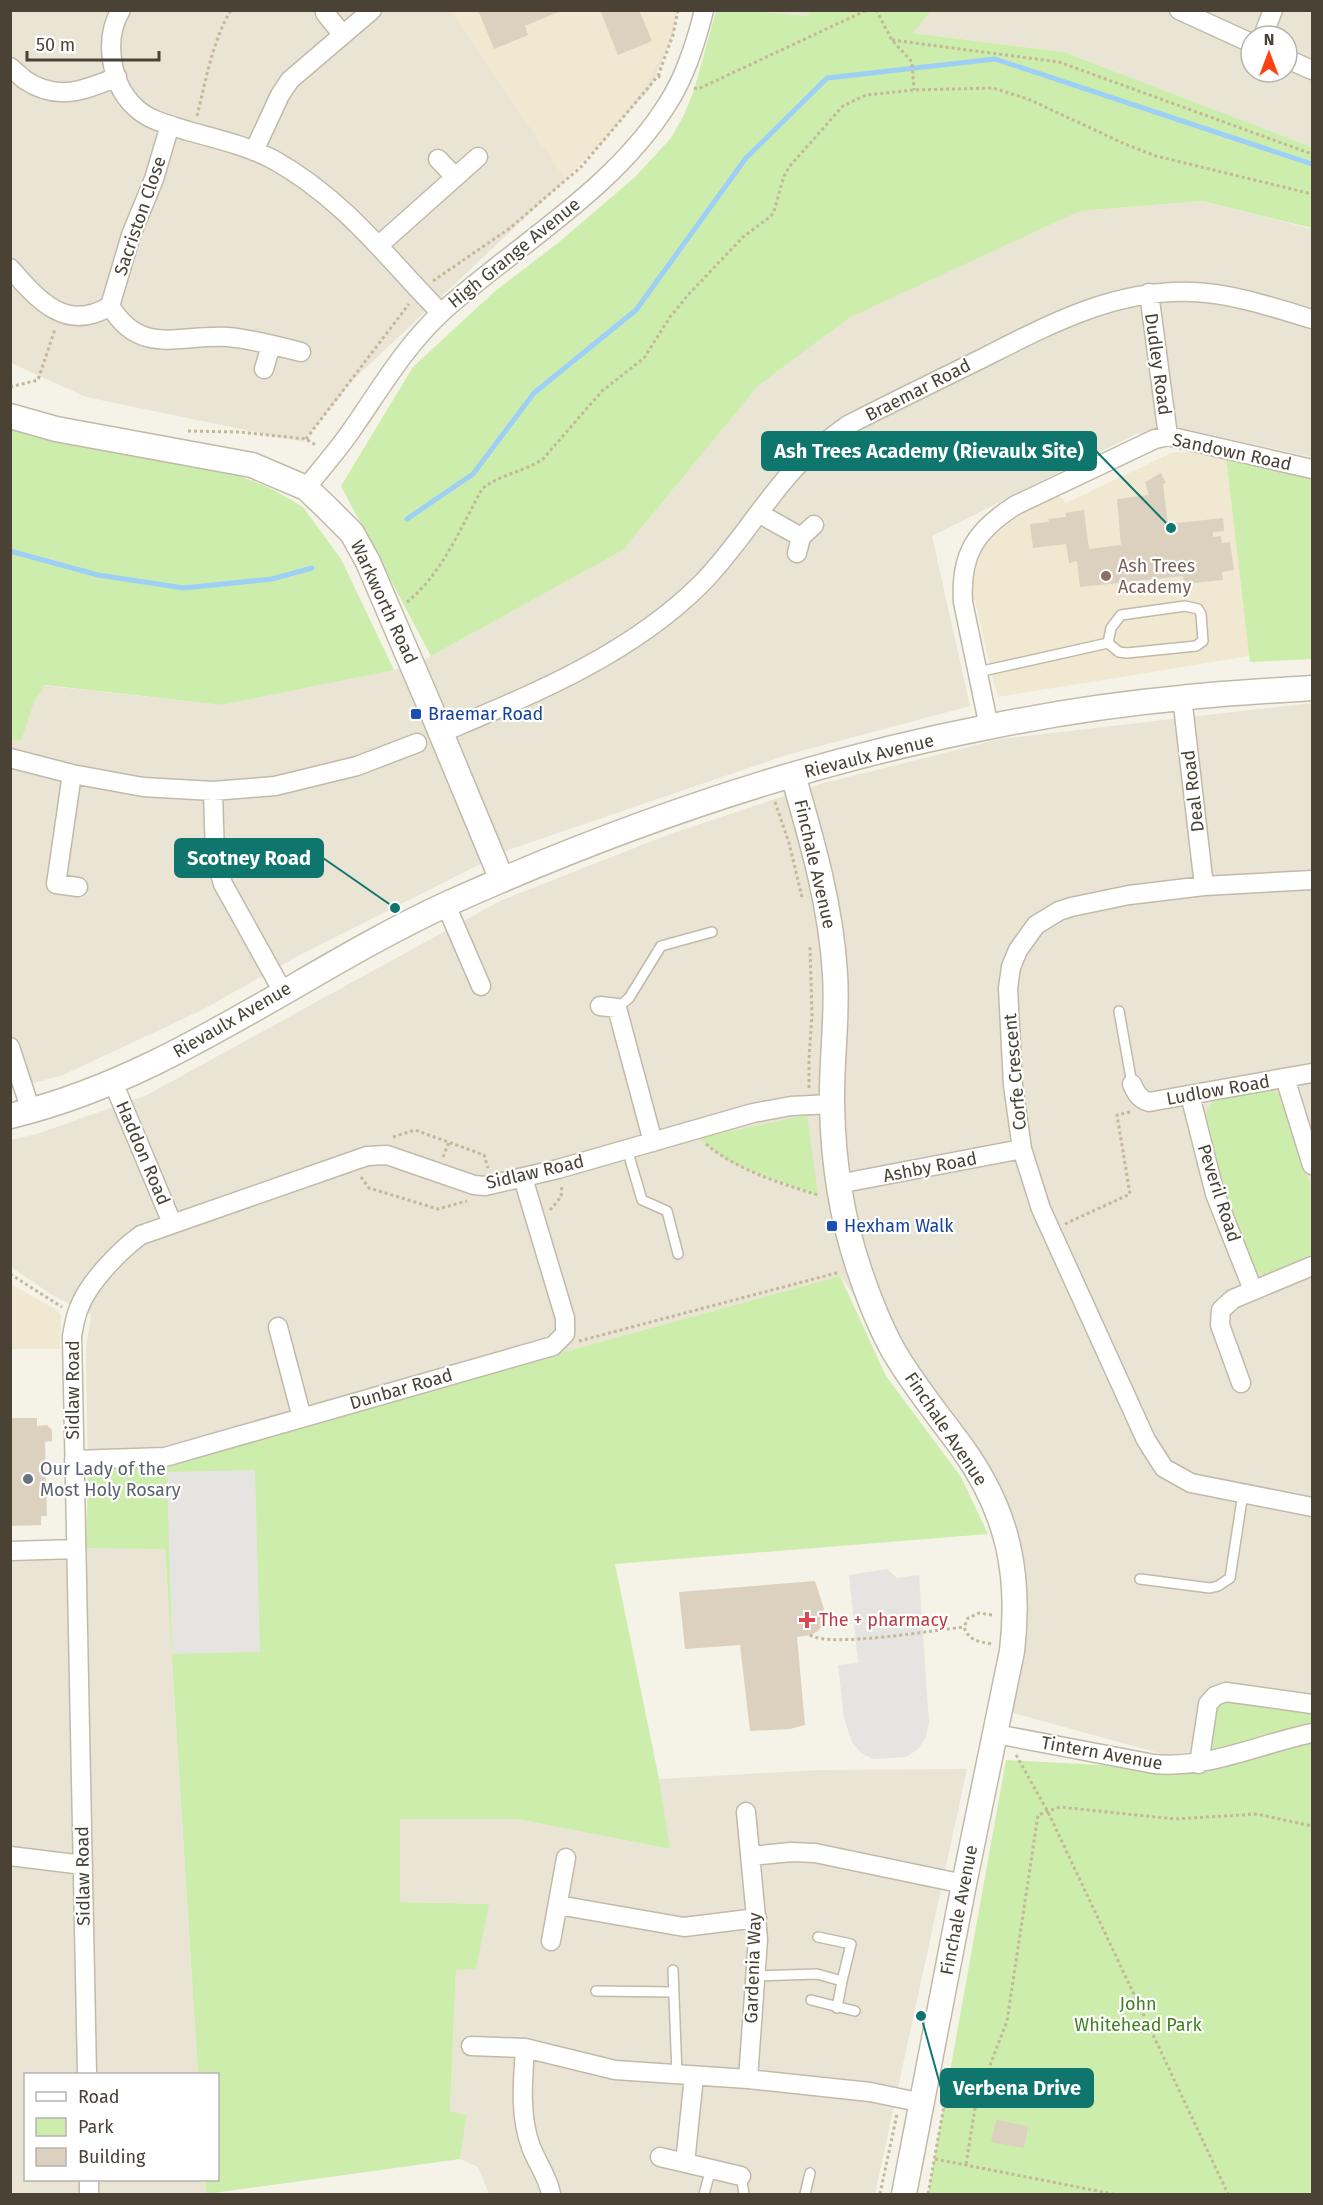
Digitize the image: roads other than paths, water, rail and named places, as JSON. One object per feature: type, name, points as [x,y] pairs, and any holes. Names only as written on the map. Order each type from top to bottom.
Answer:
[{"type":"street","points":[[122,10],[113,32],[112,51],[117,77],[123,92],[135,107],[147,116],[170,126],[254,151],[275,160],[324,192],[358,223],[441,314]]},
{"type":"street","points":[[254,151],[280,94],[290,80],[372,10]]},
{"type":"street","name":"High Grange Avenue","points":[[306,488],[405,354],[441,314],[568,211],[643,138],[668,104],[685,92],[691,57],[704,10]]},
{"type":"street","points":[[1179,10],[1239,38]]},
{"type":"street","points":[[325,13],[343,35]]},
{"type":"street","points":[[10,67],[37,86],[67,92],[83,91],[117,77]]},
{"type":"street","name":"Sacriston Close","points":[[110,306],[131,235],[154,179],[170,126]]},
{"type":"street","points":[[378,246],[478,157]]},
{"type":"street","points":[[438,159],[456,177]]},
{"type":"street","points":[[10,268],[41,302],[61,313],[74,316],[89,315],[101,312],[110,306],[118,319],[140,336],[159,340],[226,337],[301,352]]},
{"type":"street","name":"Braemar Road","points":[[441,733],[526,697],[602,659],[644,632],[699,586],[732,551],[795,468],[848,425],[1060,319],[1094,306],[1149,293],[1205,293],[1312,318]]},
{"type":"street","name":"Dudley Road","points":[[1149,293],[1168,436]]},
{"type":"street","points":[[264,369],[271,345]]},
{"type":"street","name":"Warkworth Road","points":[[10,416],[56,429],[252,465],[306,488],[352,533],[391,614],[502,880]]},
{"type":"street","name":"Sandown Road","points":[[989,727],[963,602],[962,586],[966,559],[976,540],[987,527],[1016,505],[1168,436],[1312,469]]},
{"type":"street","points":[[760,514],[804,539]]},
{"type":"street","name":"Rievaulx Avenue","points":[[21,1114],[113,1082],[189,1046],[339,960],[446,905],[502,880],[703,802],[881,751],[989,727],[1182,697],[1312,688]]},
{"type":"street","name":"Deal Road","points":[[1182,697],[1204,886]]},
{"type":"street","points":[[10,758],[72,774],[143,787],[213,791],[275,786],[357,766],[417,743]]},
{"type":"street","points":[[72,774],[56,884],[78,887]]},
{"type":"street","name":"Finchale Avenue","points":[[793,775],[818,863],[832,936],[836,1015],[821,1105],[834,1147],[824,1189],[845,1220],[846,1272],[876,1313],[893,1350],[983,1480],[998,1511],[1006,1537],[1016,1592],[1008,1736],[964,1884],[911,2101],[912,2156],[904,2194]]},
{"type":"street","points":[[213,791],[215,857],[223,884],[283,992]]},
{"type":"street","name":"Corfe Crescent","points":[[1312,880],[1204,886],[1129,895],[1071,907],[1048,917],[1028,935],[1011,967],[1008,988],[1013,1085],[1022,1149],[1041,1209],[1146,1440],[1164,1468],[1191,1483],[1312,1507]]},
{"type":"street","points":[[446,905],[482,986]]},
{"type":"street","points":[[608,1007],[653,1142]]},
{"type":"street","points":[[10,1047],[21,1114]]},
{"type":"street","name":"Ludlow Road","points":[[1132,1084],[1142,1100],[1149,1102],[1312,1072]]},
{"type":"street","points":[[1285,1078],[1312,1164]]},
{"type":"street","name":"Haddon Road","points":[[113,1082],[172,1223]]},
{"type":"street","name":"Peveril Road","points":[[1190,1095],[1215,1194],[1253,1290]]},
{"type":"street","name":"Sidlaw Road","points":[[87,2073],[72,1336],[76,1316],[88,1291],[131,1242],[141,1235],[354,1161],[387,1155],[474,1185],[489,1186],[753,1113],[791,1106],[821,1105]]},
{"type":"street","name":"Ashby Road","points":[[824,1189],[1022,1149]]},
{"type":"street","name":"Dunbar Road","points":[[74,1460],[165,1457],[553,1346],[565,1334],[565,1318],[523,1178]]},
{"type":"street","points":[[1241,1383],[1220,1325],[1221,1310],[1233,1299],[1312,1266]]},
{"type":"street","points":[[278,1327],[302,1418]]},
{"type":"street","points":[[10,1551],[76,1549]]},
{"type":"street","points":[[1198,1764],[1208,1704],[1215,1696],[1226,1692],[1312,1704]]},
{"type":"street","name":"Tintern Avenue","points":[[1008,1736],[1154,1764],[1176,1766],[1198,1764],[1312,1733]]},
{"type":"street","name":"Gardenia Way","points":[[746,1812],[758,1939],[748,2079]]},
{"type":"street","points":[[751,1856],[791,1852],[815,1853],[964,1884]]},
{"type":"street","points":[[10,1856],[83,1865]]},
{"type":"street","points":[[551,1941],[566,1858]]},
{"type":"street","points":[[558,1905],[684,1927],[757,1918]]},
{"type":"street","points":[[471,2046],[525,2048],[615,2070],[748,2079],[870,2092],[911,2101]]},
{"type":"street","points":[[525,2048],[522,2084],[524,2126],[551,2194]]},
{"type":"street","points":[[685,2075],[685,2163]]},
{"type":"street","points":[[660,2157],[741,2176]]},
{"type":"lane","points":[[1185,606],[1198,609],[1201,614],[1203,641],[1196,646],[1126,653],[1119,652],[1108,643],[1111,628],[1121,615],[1185,606]]},
{"type":"lane","points":[[978,672],[1108,643]]},
{"type":"lane","points":[[608,1007],[628,998],[661,946],[712,932]]},
{"type":"lane","points":[[1119,1011],[1132,1084]]},
{"type":"lane","points":[[627,1149],[642,1200],[667,1211],[678,1254]]},
{"type":"lane","points":[[1140,1579],[1210,1588],[1230,1578],[1243,1493]]},
{"type":"lane","points":[[818,1937],[851,1944],[837,2008]]},
{"type":"lane","points":[[673,1970],[685,2075]]},
{"type":"lane","points":[[754,1976],[817,1974],[842,1981]]},
{"type":"lane","points":[[597,1991],[674,1992]]},
{"type":"lane","points":[[811,2000],[855,2011]]},
{"type":"lane","points":[[704,2194],[711,2169]]},
{"type":"lane","points":[[805,2194],[810,2173]]},
{"type":"lane","points":[[741,2176],[744,2194]]},
{"type":"waterway","points":[[407,519],[473,474],[534,393],[636,310],[746,158],[827,78],[995,59],[1312,164]]},
{"type":"waterway","points":[[10,551],[98,575],[184,588],[272,579],[312,568]]},
{"type":"place","name":"Ash Trees Academy (Rievaulx Site)","points":[[1171,528]]},
{"type":"place","name":"Ash Trees Academy","points":[[1106,576]]},
{"type":"place","name":"Braemar Road","points":[[416,714]]},
{"type":"place","name":"Scotney Road","points":[[395,908]]},
{"type":"place","name":"Hexham Walk","points":[[832,1226]]},
{"type":"place","name":"Our Lady of the Most Holy Rosary","points":[[28,1479]]},
{"type":"place","name":"The + pharmacy","points":[[807,1620]]},
{"type":"place","name":"Verbena Drive","points":[[921,2016]]},
{"type":"park label","name":"John Whitehead Park","points":[[1138,2014]]}]
